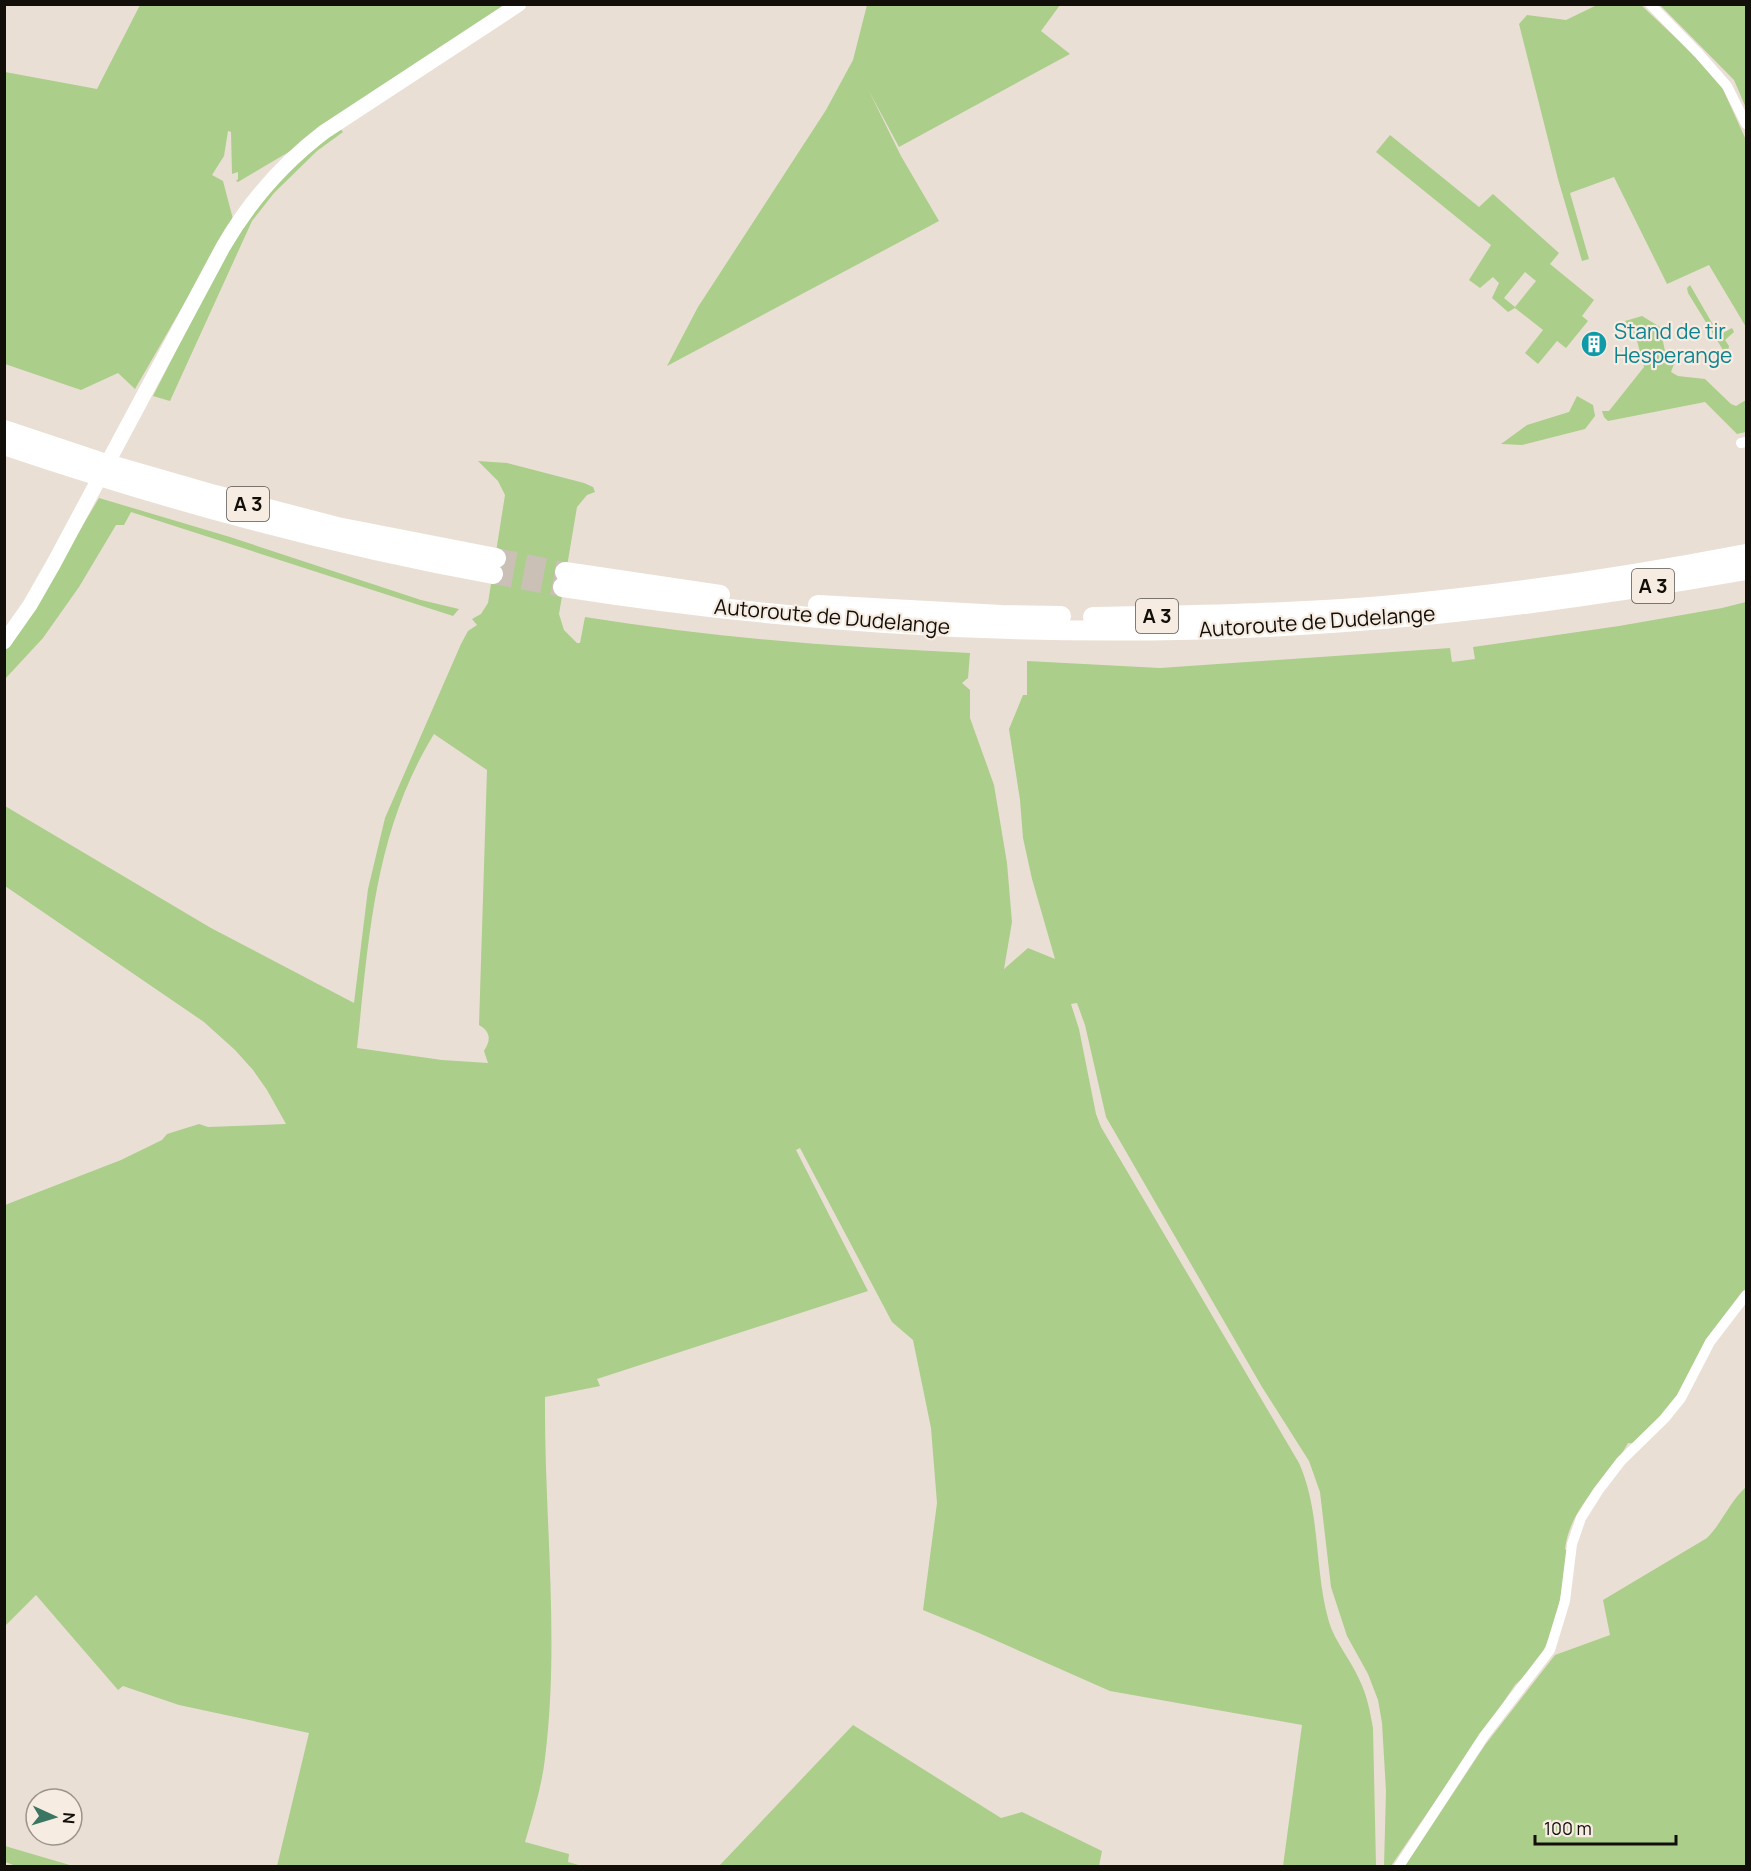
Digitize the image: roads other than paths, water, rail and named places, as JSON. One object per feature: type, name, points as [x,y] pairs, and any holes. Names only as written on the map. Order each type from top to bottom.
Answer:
[{"type":"highway","name":"A 3","points":[[4,430],[97,461],[215,495],[494,566],[433,563],[331,540],[87,473],[4,445]]},
{"type":"highway","name":"Autoroute de Dudelange","points":[[1746,554],[1620,577],[1476,596],[1381,606],[1162,616],[1001,615],[813,604],[564,579],[722,608],[900,625],[996,629],[1191,630],[1284,627],[1476,611],[1746,570]]},
{"type":"main road","points":[[4,642],[30,605],[240,216],[301,149],[519,4]]},
{"type":"street","points":[[1650,4],[1727,86],[1746,124]]},
{"type":"street","points":[[1399,1866],[1484,1736],[1550,1650],[1565,1601],[1572,1544],[1581,1518],[1621,1461],[1664,1419],[1681,1398],[1710,1342],[1746,1294]]},
{"type":"tunnel","points":[[496,558],[565,572]]},
{"type":"tunnel","points":[[493,574],[563,587]]},
{"type":"place","name":"Stand de tir Hesperange","points":[[1594,344]]}]
